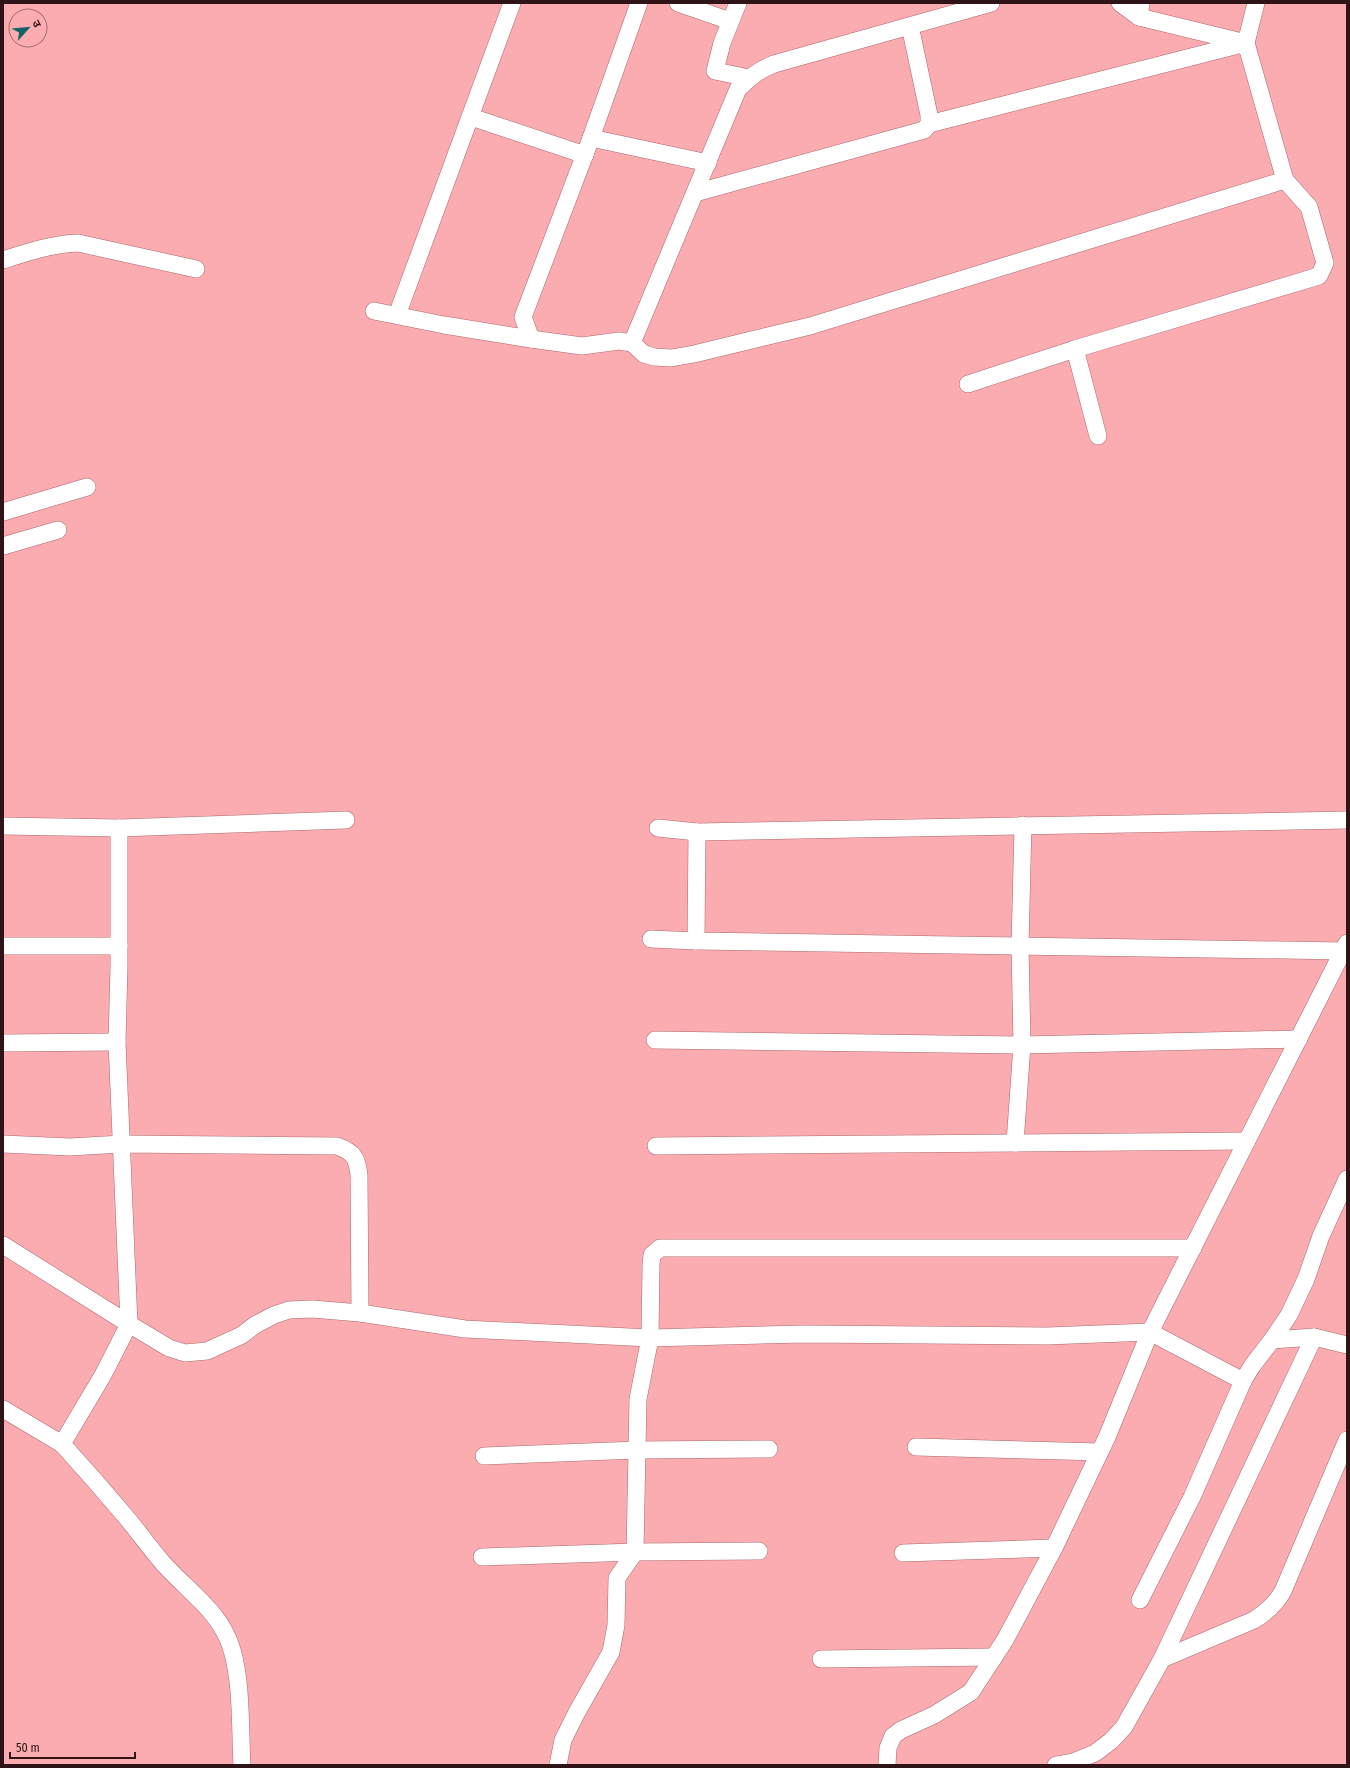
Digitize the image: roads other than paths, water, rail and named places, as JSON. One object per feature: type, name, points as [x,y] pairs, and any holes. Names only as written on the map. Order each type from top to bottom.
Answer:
[{"type":"street","points":[[400,307],[512,3]]},
{"type":"street","points":[[531,339],[523,318],[585,155],[639,3]]},
{"type":"street","points":[[678,3],[730,21]]},
{"type":"street","points":[[738,3],[722,43],[715,71],[749,78]]},
{"type":"street","points":[[632,343],[738,89],[749,78],[759,70],[774,64],[991,3]]},
{"type":"street","points":[[1120,3],[1246,43]]},
{"type":"street","points":[[968,384],[1074,349],[1319,276],[1325,263],[1309,207],[1285,180],[1246,43],[1256,3]]},
{"type":"street","points":[[910,26],[929,115],[929,124]]},
{"type":"street","points":[[695,193],[916,133],[924,130],[929,124],[1246,43]]},
{"type":"street","points":[[471,117],[585,155]]},
{"type":"street","points":[[591,138],[708,163]]},
{"type":"street","points":[[374,311],[444,325],[582,346],[619,341],[632,343],[644,354],[654,357],[671,358],[694,354],[810,326],[1285,180]]},
{"type":"street","points":[[3,260],[61,243],[78,243],[196,268]]},
{"type":"street","points":[[1074,349],[1098,436]]},
{"type":"street","points":[[3,512],[87,487]]},
{"type":"street","points":[[3,546],[58,530]]},
{"type":"street","points":[[3,826],[119,828],[346,820]]},
{"type":"street","points":[[658,828],[697,832],[1347,820]]},
{"type":"street","points":[[1015,1143],[1022,1045],[1020,946],[1023,825]]},
{"type":"street","points":[[62,1444],[103,1375],[129,1324],[117,1042],[119,828]]},
{"type":"street","points":[[696,941],[697,832]]},
{"type":"street","points":[[651,939],[1020,946],[1345,947],[1150,1332],[1100,1452],[1054,1548],[1005,1640],[971,1692],[934,1716],[900,1730],[893,1736],[888,1748],[887,1765]]},
{"type":"street","points":[[3,946],[119,946]]},
{"type":"street","points":[[655,1040],[1022,1045],[1299,1039]]},
{"type":"street","points":[[3,1043],[117,1042]]},
{"type":"street","points":[[656,1146],[1247,1141]]},
{"type":"street","points":[[3,1144],[70,1147],[122,1144],[337,1146],[347,1150],[357,1160],[359,1175],[360,1313]]},
{"type":"street","points":[[1140,1600],[1192,1497],[1243,1381],[1289,1315],[1306,1279],[1321,1236],[1347,1179]]},
{"type":"street","points":[[3,1245],[169,1348],[185,1353],[207,1351],[242,1335],[274,1315],[290,1310],[312,1309],[360,1313],[465,1328],[650,1338],[803,1334],[1039,1336],[1150,1332],[1243,1381]]},
{"type":"street","points":[[558,1765],[566,1733],[611,1652],[616,1625],[617,1578],[635,1552],[638,1399],[650,1338],[652,1255],[660,1248],[1192,1248]]},
{"type":"street","points":[[1272,1340],[1314,1337],[1347,1345]]},
{"type":"street","points":[[1056,1765],[1073,1762],[1095,1753],[1111,1741],[1124,1727],[1162,1659],[1314,1337]]},
{"type":"street","points":[[3,1409],[62,1444],[126,1516],[161,1561],[184,1586],[206,1604],[221,1626],[234,1657],[238,1685],[242,1765]]},
{"type":"street","points":[[1162,1659],[1254,1620],[1277,1602],[1347,1440]]},
{"type":"street","points":[[916,1447],[1100,1452]]},
{"type":"street","points":[[484,1456],[638,1450],[769,1449]]},
{"type":"street","points":[[903,1553],[1054,1548]]},
{"type":"street","points":[[482,1557],[635,1552],[758,1551]]},
{"type":"street","points":[[821,1659],[994,1657]]}]
